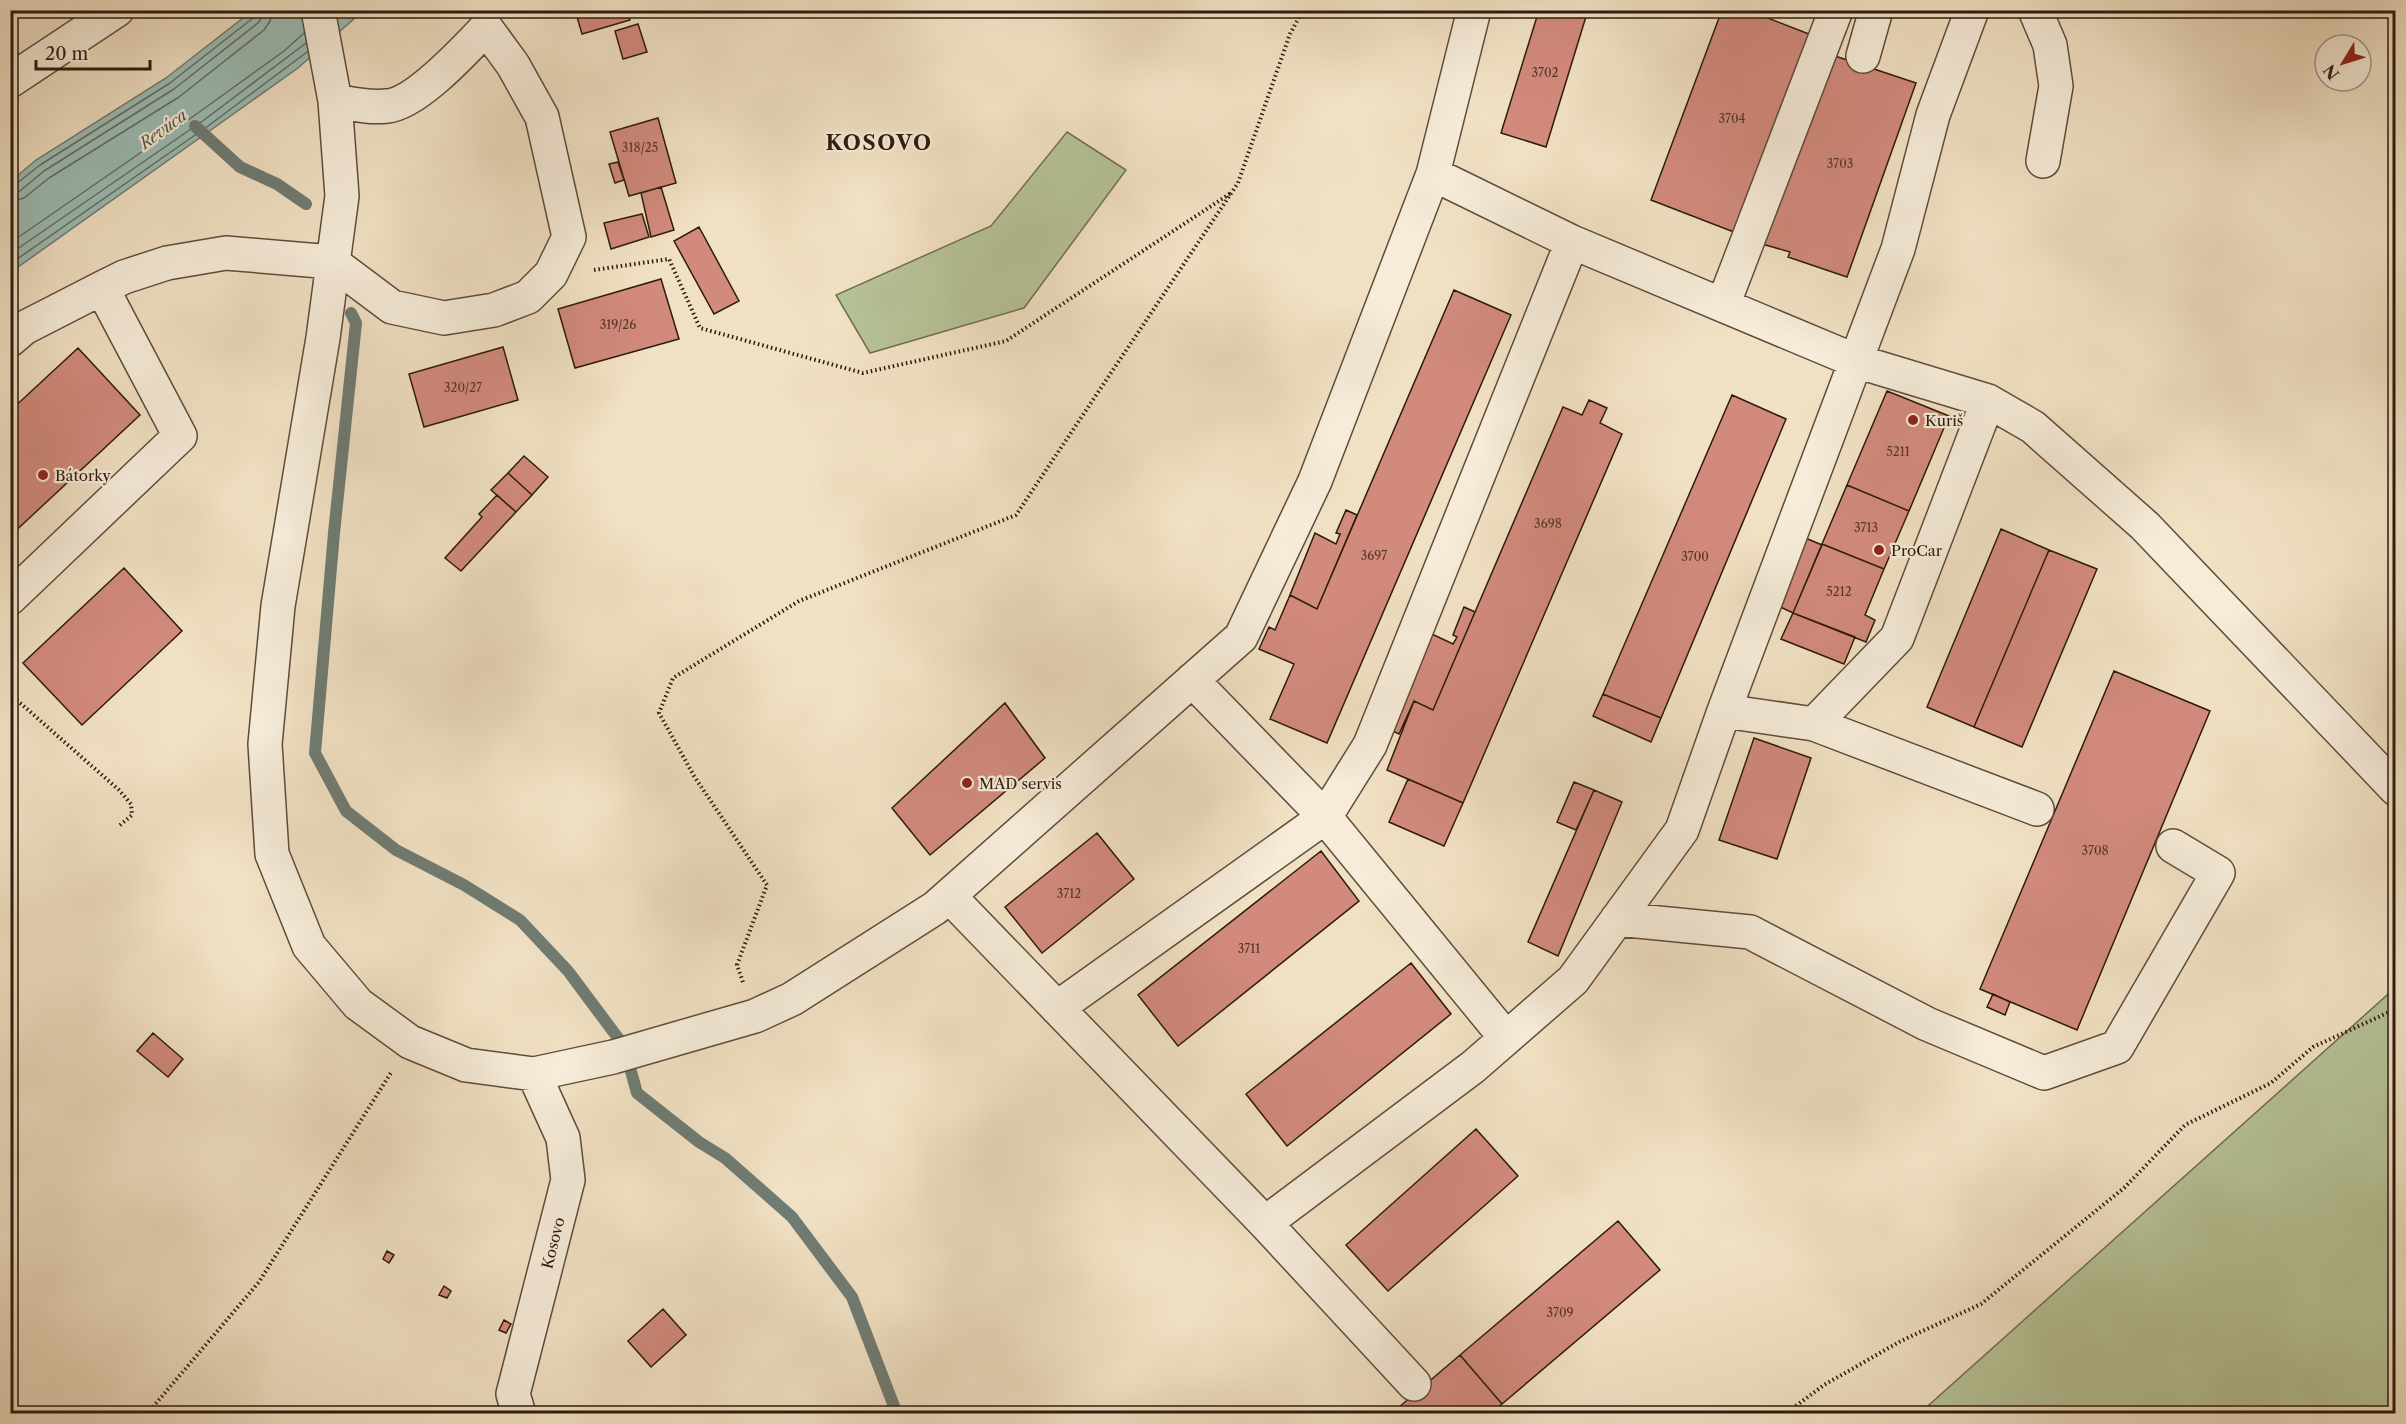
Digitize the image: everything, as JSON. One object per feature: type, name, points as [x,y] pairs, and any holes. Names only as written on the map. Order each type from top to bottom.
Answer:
[{"type":"street","points":[[10,81],[117,10]]},
{"type":"street","points":[[318,10],[335,101],[342,196],[323,338],[278,606],[265,744],[272,854],[309,946],[358,1004],[410,1042],[466,1065],[534,1074],[645,1048],[755,1016],[792,999],[935,908],[1241,637],[1316,481],[1434,174],[1474,10]]},
{"type":"street","points":[[1723,305],[1836,10]]},
{"type":"street","points":[[1863,56],[1876,10]]},
{"type":"street","points":[[1265,1223],[1473,1067],[1573,980],[1682,830],[1724,711],[1898,249],[1933,115],[1972,10]]},
{"type":"street","points":[[2035,10],[2050,45],[2056,86],[2043,160]]},
{"type":"street","points":[[10,340],[24,328],[124,277],[167,263],[226,253],[332,262],[392,308],[444,318],[494,310],[528,297],[551,274],[569,237],[542,117],[491,19],[445,71],[415,93],[389,106],[335,101]]},
{"type":"street","points":[[1434,174],[1572,242],[1856,361],[1988,401],[2033,427],[2145,526],[2396,789]]},
{"type":"street","points":[[1057,1008],[1324,817],[1370,745],[1572,242]]},
{"type":"street","points":[[10,598],[180,436],[102,288]]},
{"type":"street","points":[[1814,724],[1897,638],[1988,401]]},
{"type":"street","points":[[1192,680],[1324,817],[1506,1038]]},
{"type":"street","points":[[1724,711],[1814,724],[2037,809]]},
{"type":"street","points":[[1617,919],[1750,932],[1927,1024],[2044,1073],[2117,1047],[2218,873],[2173,846]]},
{"type":"street","points":[[949,896],[1265,1223],[1414,1384]]},
{"type":"street","name":"Kosovo","points":[[519,1413],[513,1394],[568,1180],[562,1138],[534,1074]]},
{"type":"path","points":[[755,1016],[737,964],[767,885],[694,776],[659,713],[673,678],[799,601],[1016,515],[1238,183],[1290,34],[1303,10]]},
{"type":"path","points":[[584,272],[669,259],[700,328],[863,373],[1006,341],[1234,190]]},
{"type":"path","points":[[10,694],[119,790],[131,804],[132,814],[119,826]]},
{"type":"path","points":[[1785,1413],[1824,1385],[1901,1341],[1981,1304],[2124,1188],[2185,1125],[2271,1083],[2313,1047],[2396,1009]]},
{"type":"path","points":[[147,1413],[259,1282],[410,1042]]},
{"type":"green space","points":[[1067,132],[1126,170],[1024,308],[870,353],[836,295],[991,226]]},
{"type":"green space","points":[[2395,988],[2395,1413],[1920,1413]]},
{"type":"water","name":"Revúca","points":[[252,11],[363,11],[298,68],[11,272],[11,181],[36,160],[166,78]]},
{"type":"building","points":[[575,10],[627,10],[630,20],[582,34]]},
{"type":"building","points":[[1539,10],[1588,10],[1546,147],[1501,133]]},
{"type":"building","points":[[1722,10],[1747,10],[1814,36],[1739,234],[1651,200]]},
{"type":"building","points":[[638,24],[647,52],[623,59],[615,31]]},
{"type":"building","points":[[1832,55],[1916,83],[1847,277],[1788,257],[1790,252],[1762,244]]},
{"type":"building","points":[[658,118],[676,183],[629,196],[610,132]]},
{"type":"building","points":[[618,162],[624,180],[615,183],[609,164]]},
{"type":"building","points":[[661,187],[674,230],[651,237],[641,193]]},
{"type":"building","points":[[642,214],[649,237],[611,249],[604,223]]},
{"type":"building","points":[[699,227],[739,301],[714,314],[674,241]]},
{"type":"building","points":[[661,279],[679,339],[575,368],[558,309]]},
{"type":"building","points":[[1454,290],[1511,315],[1327,743],[1270,719],[1294,664],[1259,649],[1269,627],[1275,630],[1290,595],[1317,609]]},
{"type":"building","points":[[503,347],[518,400],[424,427],[409,374]]},
{"type":"building","name":"Bátorky","points":[[78,348],[140,415],[10,536],[10,411]]},
{"type":"building","points":[[1887,391],[1949,416],[1909,511],[1847,485]]},
{"type":"building","points":[[1732,395],[1786,419],[1661,718],[1603,694]]},
{"type":"building","points":[[1589,400],[1607,408],[1600,423],[1622,434],[1463,803],[1387,770],[1414,701],[1433,710],[1563,407],[1582,415]]},
{"type":"building","points":[[524,456],[548,477],[532,495],[508,473]]},
{"type":"building","points":[[508,473],[532,495],[516,512],[491,490]]},
{"type":"building","points":[[1847,485],[1909,511],[1884,569],[1822,544]]},
{"type":"building","points":[[497,495],[516,512],[461,571],[445,558],[482,517],[479,514]]},
{"type":"building","points":[[1346,510],[1357,515],[1317,609],[1290,595],[1315,533],[1336,544],[1340,534],[1336,533]]},
{"type":"building","points":[[2001,529],[2049,550],[1974,727],[1927,707]]},
{"type":"building","points":[[1803,537],[1822,545],[1793,613],[1774,604]]},
{"type":"building","points":[[1822,544],[1884,569],[1865,615],[1875,620],[1866,642],[1793,613]]},
{"type":"building","points":[[2049,550],[2097,569],[2022,747],[1974,727]]},
{"type":"building","points":[[124,568],[182,631],[82,725],[23,663]]},
{"type":"building","points":[[1464,607],[1475,612],[1433,710],[1414,701],[1399,734],[1388,729],[1432,634],[1453,644],[1457,637],[1453,635]]},
{"type":"building","points":[[1793,613],[1855,637],[1844,664],[1781,639]]},
{"type":"building","points":[[2114,671],[2210,711],[2077,1030],[1980,989]]},
{"type":"building","points":[[1603,694],[1661,718],[1651,742],[1593,716]]},
{"type":"building","name":"MAD servis","points":[[1005,703],[1045,758],[930,855],[892,808]]},
{"type":"building","points":[[1754,738],[1811,758],[1777,859],[1719,840]]},
{"type":"building","points":[[1408,779],[1463,803],[1444,846],[1389,822]]},
{"type":"building","points":[[1574,782],[1594,790],[1576,830],[1557,822]]},
{"type":"building","points":[[1594,790],[1622,802],[1558,956],[1528,942]]},
{"type":"building","points":[[1097,833],[1134,879],[1042,953],[1005,907]]},
{"type":"building","points":[[1321,851],[1359,901],[1178,1046],[1138,995]]},
{"type":"building","points":[[1411,963],[1451,1014],[1287,1146],[1246,1094]]},
{"type":"building","points":[[1993,994],[2010,1002],[2005,1015],[1987,1007]]},
{"type":"building","points":[[153,1033],[183,1059],[168,1077],[137,1051]]},
{"type":"building","points":[[1476,1129],[1518,1176],[1388,1291],[1346,1245]]},
{"type":"building","points":[[1618,1221],[1660,1270],[1502,1404],[1460,1355]]},
{"type":"building","points":[[387,1251],[394,1255],[389,1263],[383,1259]]},
{"type":"building","points":[[444,1286],[451,1291],[447,1298],[439,1295]]},
{"type":"building","points":[[663,1309],[686,1335],[651,1367],[628,1341]]},
{"type":"building","points":[[504,1320],[511,1324],[506,1333],[499,1330]]},
{"type":"building","points":[[1460,1355],[1502,1404],[1490,1414],[1391,1414]]},
{"type":"waterway","name":"Revúca","points":[[195,126],[240,167],[277,184],[306,204]]},
{"type":"waterway","points":[[351,313],[356,323],[334,533],[315,753],[346,811],[396,850],[464,885],[520,920],[568,971],[624,1046],[637,1093],[699,1142],[725,1158],[792,1217],[852,1297],[897,1414]]},
{"type":"place","name":"Kuriš","points":[[1913,420]]},
{"type":"place","name":"Bátorky","points":[[43,475]]},
{"type":"place","name":"ProCar","points":[[1879,550]]},
{"type":"place","name":"MAD servis","points":[[967,783]]},
{"type":"district","name":"KOSOVO","points":[[879,142]]}]
